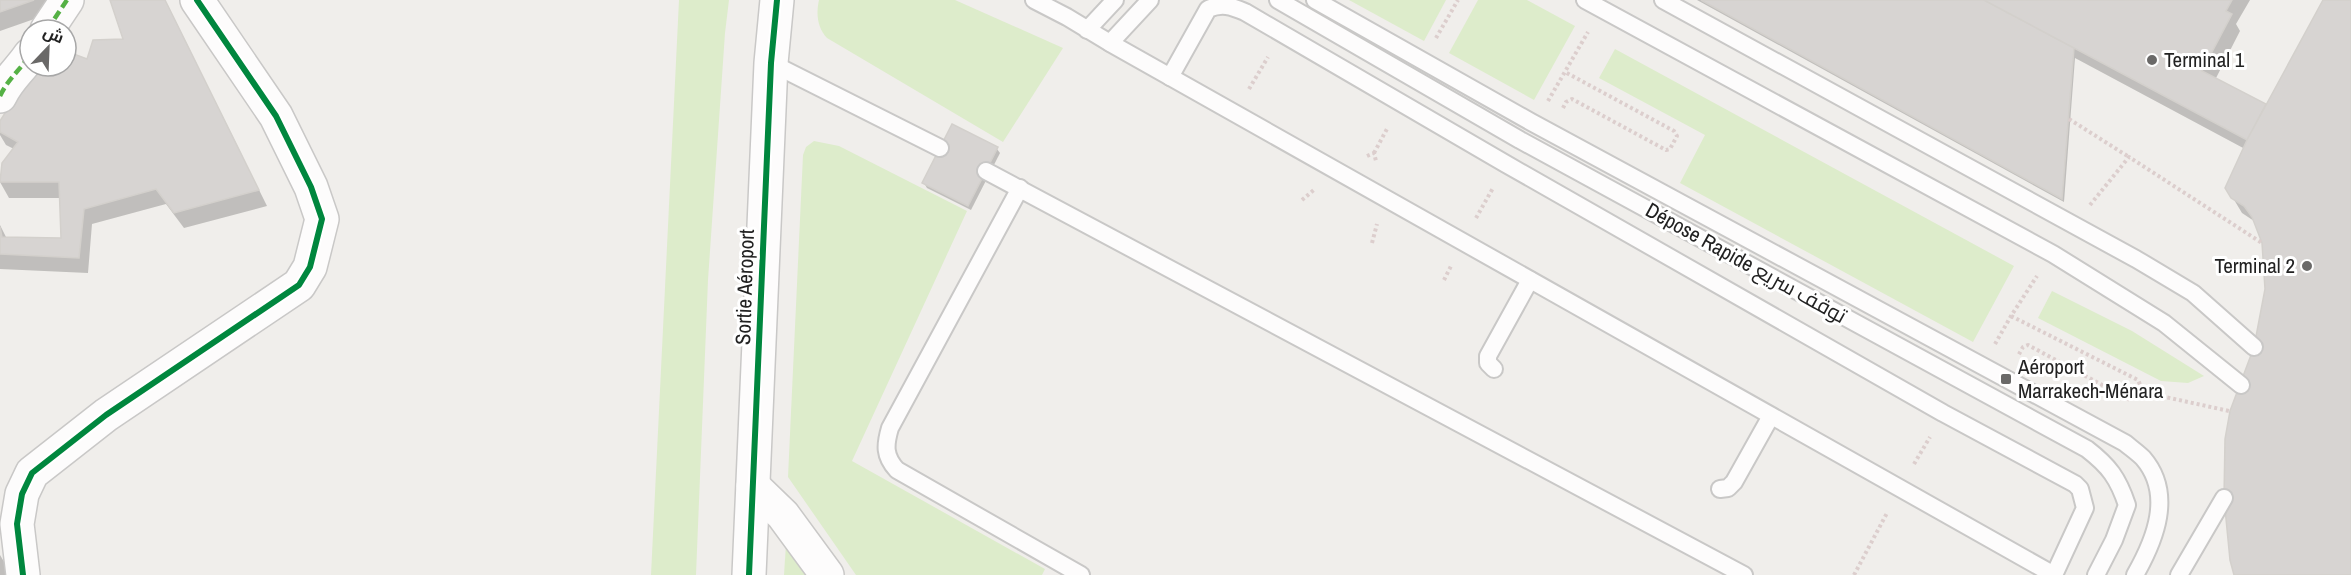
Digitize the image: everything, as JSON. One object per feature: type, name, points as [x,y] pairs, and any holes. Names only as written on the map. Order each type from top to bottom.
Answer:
[{"type":"street","points":[[55,18],[67,0]]},
{"type":"street","points":[[23,575],[17,524],[22,494],[32,473],[106,415],[299,285],[310,267],[317,247],[322,219],[311,187],[276,116],[197,0]]},
{"type":"street","name":"Sortie Aéroport","points":[[749,575],[771,63],[777,0]]},
{"type":"street","points":[[0,96],[7,81],[18,71]]},
{"type":"street","points":[[753,486],[783,515],[827,575]]},
{"type":"lane","points":[[1034,0],[1067,16],[1087,30],[2054,575],[2085,508],[2080,489],[2074,484],[1943,413],[1245,12],[1229,5],[1209,9],[1170,76]]},
{"type":"lane","points":[[1087,30],[1114,0]]},
{"type":"lane","points":[[1110,43],[1150,0]]},
{"type":"lane","name":"Dépose Rapide توقف سريع","points":[[1278,0],[1520,140],[2087,449],[2105,463],[2116,477],[2127,505],[2114,540],[2096,575]]},
{"type":"lane","points":[[1315,0],[1531,122],[2125,443],[2144,459],[2156,481],[2160,506],[2157,531],[2135,575]]},
{"type":"lane","points":[[1585,0],[2053,254],[2164,323],[2241,386]]},
{"type":"lane","points":[[1663,0],[2136,259],[2193,293],[2254,347]]},
{"type":"lane","points":[[771,63],[940,148]]},
{"type":"lane","points":[[986,171],[1744,575]]},
{"type":"lane","points":[[1020,188],[890,428],[886,450],[889,461],[897,470],[1081,575]]},
{"type":"lane","points":[[1494,369],[1488,363],[1488,356],[1530,280]]},
{"type":"lane","points":[[1720,489],[1728,488],[1734,482],[1772,416]]},
{"type":"lane","points":[[2179,575],[2224,498]]},
{"type":"path","points":[[1444,24],[1458,0]]},
{"type":"path","points":[[1547,102],[1601,9]]},
{"type":"path","points":[[1565,72],[1674,131],[1677,136],[1670,149],[1666,150],[1574,100],[1570,99],[1566,102]]},
{"type":"path","points":[[2069,119],[2128,157]]},
{"type":"path","points":[[1994,347],[2011,316],[2138,380],[2141,385],[2139,391],[2130,400],[2028,345],[2023,348]]},
{"type":"path","points":[[2139,391],[2230,411]]},
{"type":"path","points":[[1854,575],[1943,413]]},
{"type":"green space","points":[[679,0],[729,0],[708,280],[696,575],[651,575]]},
{"type":"green space","points":[[819,0],[955,0],[1063,48],[1003,142],[827,38],[818,20]]},
{"type":"green space","points":[[1349,0],[1446,0],[1424,41]]},
{"type":"green space","points":[[1478,0],[1527,0],[1575,26],[1534,100],[1449,53]]},
{"type":"green space","points":[[1615,49],[2014,266],[1973,342],[1680,183],[1705,135],[1599,78]]},
{"type":"green space","points":[[814,141],[839,146],[967,211],[852,461],[1045,569],[1042,575],[856,575],[788,477],[803,155],[806,147]]},
{"type":"green space","points":[[2052,291],[2132,331],[2204,376],[2188,383],[2161,381],[2038,318]]},
{"type":"green space","points":[[786,544],[808,575],[784,575]]},
{"type":"building","points":[[0,0],[34,0],[0,12]]},
{"type":"building","points":[[110,0],[165,0],[259,190],[174,213],[156,189],[84,209],[79,258],[0,254],[0,227],[2,237],[61,238],[59,182],[0,182],[2,163],[18,142],[0,132],[0,121],[27,78],[78,78],[78,56],[87,59],[93,40],[123,39]]},
{"type":"building","points":[[1701,0],[1984,0],[2074,48],[2062,199]]},
{"type":"building","name":"Terminal 1","points":[[1984,0],[2232,0],[2226,11],[2232,14],[2202,71],[2266,104],[2247,140]]},
{"type":"building","name":"Terminal 2","points":[[2323,0],[2351,0],[2351,575],[2234,575],[2230,560],[2224,498],[2225,439],[2230,411],[2254,347],[2265,289],[2262,243],[2252,217],[2244,206],[2231,198],[2225,188],[2247,140]]},
{"type":"building","points":[[952,124],[998,147],[968,206],[922,183]]},
{"type":"marked path","points":[[55,18],[67,0]]},
{"type":"marked path","points":[[0,96],[18,71]]},
{"type":"cycle path","points":[[23,575],[17,524],[22,494],[32,473],[106,415],[299,285],[310,267],[322,219],[311,187],[276,116],[197,0]]},
{"type":"cycle path","points":[[749,575],[771,63],[777,0]]},
{"type":"place","name":"Terminal 1","points":[[2152,60]]},
{"type":"place","name":"Terminal 2","points":[[2307,266]]},
{"type":"place","name":"Aéroport Marrakech-Ménara","points":[[2006,379]]}]
